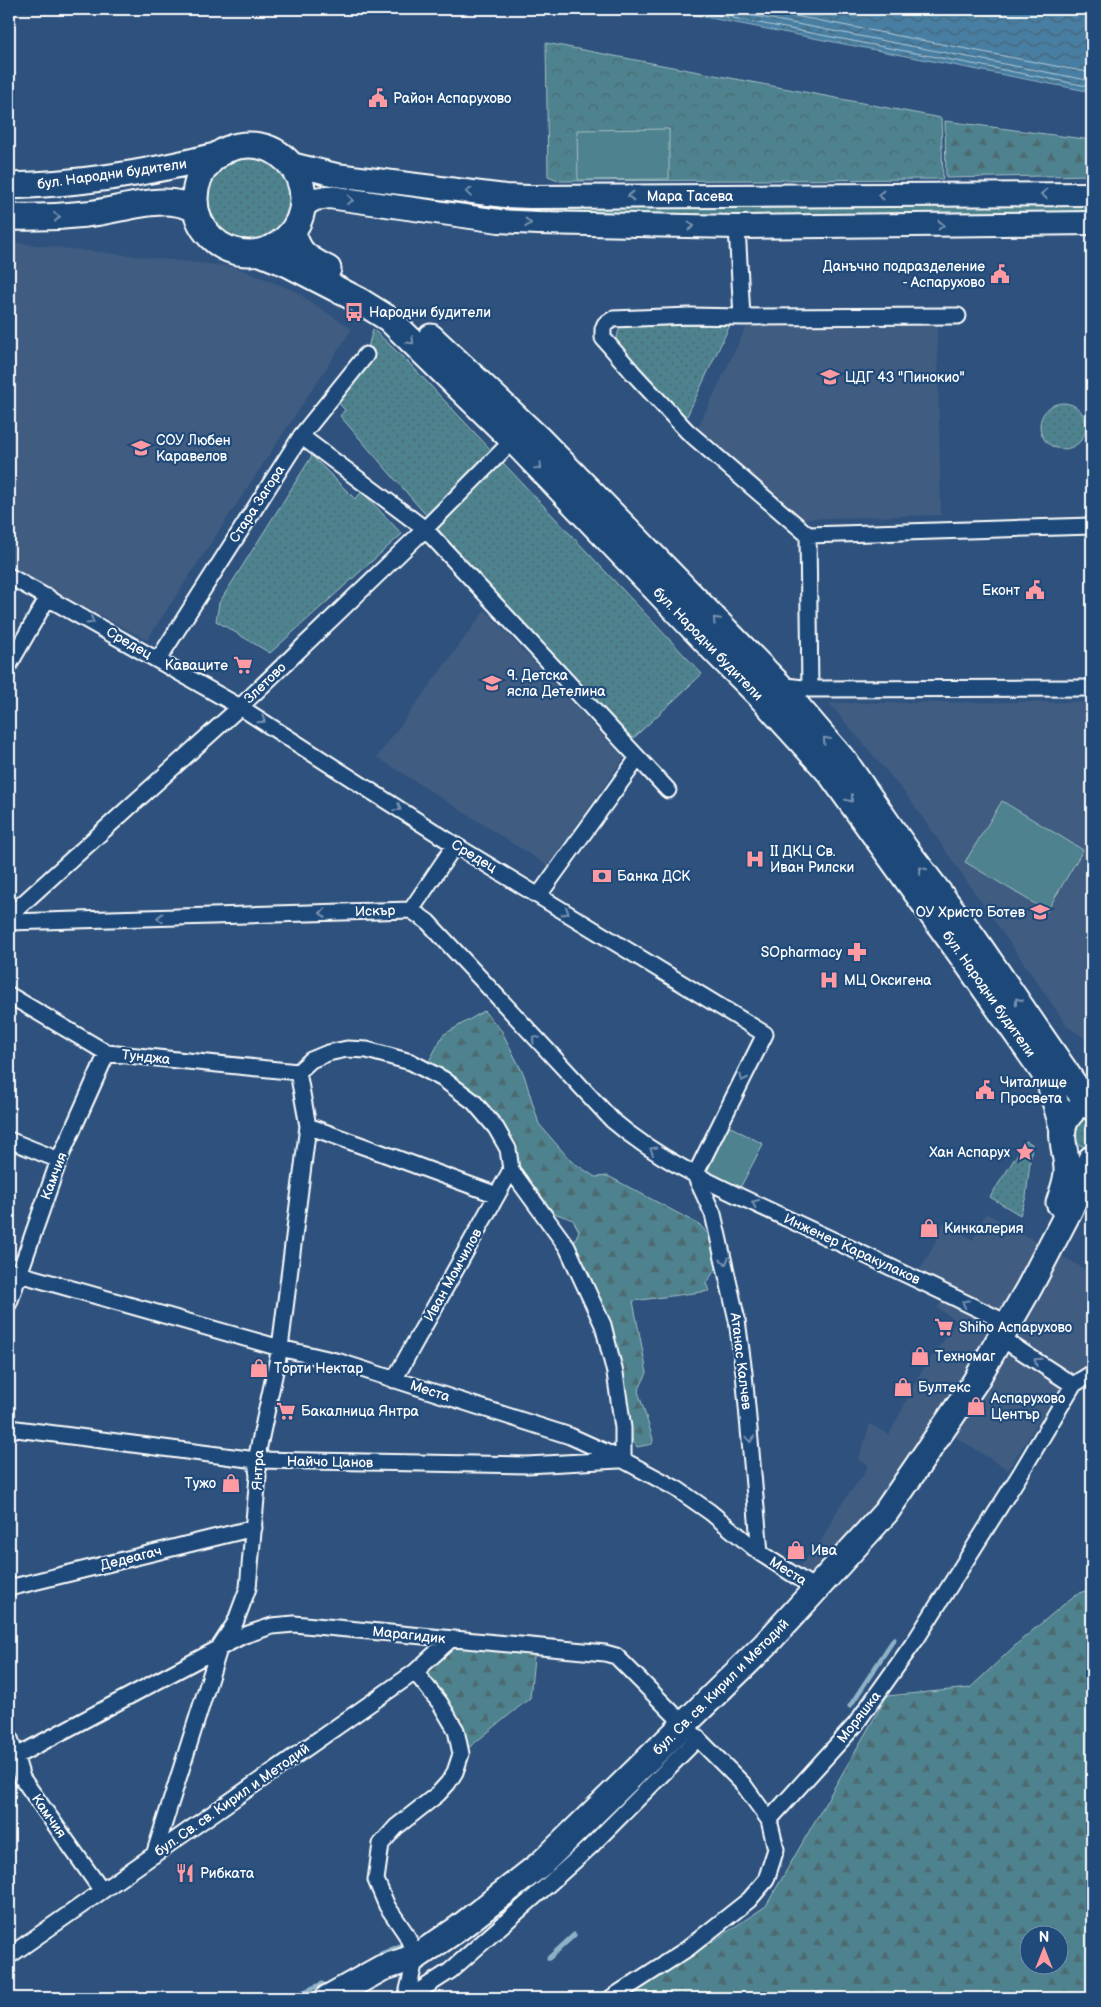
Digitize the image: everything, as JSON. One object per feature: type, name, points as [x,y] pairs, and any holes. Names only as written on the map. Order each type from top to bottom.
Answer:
[{"type":"main road","points":[[257,145],[278,153],[291,164],[300,179],[303,192],[303,206],[300,219],[293,231],[277,245],[258,252],[237,252],[218,243],[203,228],[195,209],[195,194],[198,180],[205,167],[215,156],[235,146],[257,145]]},
{"type":"main road","name":"бул. Народни будители","points":[[9,186],[50,185],[128,174],[215,156]]},
{"type":"main road","name":"Мара Тасева","points":[[291,164],[336,175],[496,195],[530,197],[1092,194]]},
{"type":"main road","points":[[303,206],[315,199],[328,197],[499,221],[737,227],[1092,222]]},
{"type":"main road","points":[[9,217],[46,218],[87,214],[160,202],[177,202],[195,209]]},
{"type":"main road","name":"бул. Народни будители","points":[[293,231],[296,246],[305,256],[340,276],[401,306],[538,438],[769,691],[850,769],[904,847],[973,937],[1091,1106]]},
{"type":"main road","name":"бул. Народни будители","points":[[258,252],[288,264],[360,301],[389,319],[513,440],[718,654],[769,691],[968,963],[1049,1080],[1064,1136],[1067,1174],[1058,1206],[1041,1246],[1029,1288]]},
{"type":"main road","points":[[1029,1288],[1070,1209],[1092,1159],[1076,1156],[1064,1136],[1070,1114],[1082,1107],[1091,1106]]},
{"type":"main road","name":"бул. Св. св. Кирил и Методий","points":[[328,1998],[382,1968],[416,1957],[459,1928],[542,1863],[691,1731],[765,1645],[886,1512],[975,1382],[1029,1288]]},
{"type":"street","points":[[737,227],[742,317]]},
{"type":"street","points":[[958,316],[690,316],[613,319],[605,324],[602,334],[606,343],[687,431],[808,535],[1092,526]]},
{"type":"street","name":"Стара Загора","points":[[158,660],[301,436],[366,355]]},
{"type":"street","points":[[301,436],[425,529],[668,790]]},
{"type":"street","name":"Злетово","points":[[12,909],[240,707],[425,529],[513,440]]},
{"type":"street","points":[[808,535],[810,689]]},
{"type":"street","name":"Средец","points":[[9,576],[240,707],[455,845],[765,1034],[695,1175]]},
{"type":"street","points":[[9,665],[48,597]]},
{"type":"street","points":[[769,691],[810,689],[1092,688]]},
{"type":"street","points":[[539,895],[638,758]]},
{"type":"street","points":[[411,910],[455,845]]},
{"type":"street","name":"Искър","points":[[9,922],[411,910],[428,922],[612,1120],[634,1139],[695,1175]]},
{"type":"street","name":"Тунджа","points":[[9,995],[107,1053],[298,1072]]},
{"type":"street","points":[[298,1072],[311,1060],[328,1053],[347,1049],[367,1050],[411,1062],[443,1079],[474,1102],[500,1135],[508,1150],[511,1170],[567,1247],[603,1325],[616,1373],[623,1428],[623,1460]]},
{"type":"street","name":"Камчия","points":[[9,1303],[14,1272],[59,1160],[107,1053]]},
{"type":"street","name":"Янтра","points":[[154,1855],[220,1646],[235,1623],[248,1588],[258,1476],[256,1460],[280,1348],[308,1126],[298,1072]]},
{"type":"street","points":[[308,1126],[497,1195]]},
{"type":"street","points":[[9,1140],[59,1160]]},
{"type":"street","name":"Иван Момчилов","points":[[394,1380],[511,1170]]},
{"type":"street","name":"Атанас Калчев","points":[[695,1175],[713,1214],[729,1278],[744,1373],[760,1553]]},
{"type":"street","name":"Инженер Каракулаков","points":[[695,1175],[915,1278],[1005,1331],[1073,1385]]},
{"type":"street","name":"Места","points":[[14,1272],[280,1348],[340,1362],[570,1436],[623,1460],[677,1489],[710,1512],[760,1553],[816,1589]]},
{"type":"street","points":[[1073,1385],[1092,1373]]},
{"type":"street","name":"Моряшка","points":[[769,1820],[855,1725],[917,1638],[1019,1476],[1073,1385]]},
{"type":"street","name":"Найчо Цанов","points":[[9,1428],[256,1460],[527,1466],[623,1460]]},
{"type":"street","name":"Дедеагач","points":[[9,1588],[254,1528]]},
{"type":"street","name":"Марагидик","points":[[12,1758],[220,1646],[272,1626],[294,1624],[605,1653],[616,1656],[744,1784],[769,1820]]},
{"type":"street","name":"бул. Св. св. Кирил и Методий","points":[[9,1956],[415,1672],[452,1639]]},
{"type":"street","points":[[407,1998],[416,1957],[406,1934],[386,1906],[376,1880],[381,1844],[396,1827],[438,1794],[455,1772],[461,1754],[456,1730],[440,1703],[415,1672]]},
{"type":"street","points":[[407,1998],[450,1971],[591,1846],[691,1731]]},
{"type":"street","name":"Камчия","points":[[9,1735],[12,1758],[22,1778],[102,1891]]},
{"type":"street","points":[[611,1998],[687,1949],[749,1900],[766,1880],[776,1849],[769,1820]]},
{"type":"shaded area","name":"СОУ Любен Каравелов","points":[[9,242],[235,267],[293,290],[352,329],[147,640],[9,567]]},
{"type":"shaded area","name":"ЦДГ 43 \"Пинокио\"","points":[[937,326],[941,515],[796,519],[698,427],[746,327]]},
{"type":"shaded area","name":"9. Детска ясла Детелина","points":[[485,610],[624,758],[548,866],[377,757]]},
{"type":"shaded area","name":"ОУ Христо Ботев","points":[[1092,702],[1092,1043],[1068,1027],[909,798],[829,703]]},
{"type":"shaded area","name":"Аспарухово Център","points":[[986,1213],[1092,1273],[1092,1355],[1082,1370],[1059,1389],[1008,1470],[936,1425],[880,1510],[814,1581],[799,1567],[820,1543],[839,1507],[864,1474],[868,1464],[858,1460],[870,1424],[889,1435],[919,1375],[957,1321],[937,1308],[947,1294],[915,1278],[932,1249],[944,1222],[973,1240]]},
{"type":"green space","points":[[546,43],[941,118],[943,179],[560,181],[548,176]]},
{"type":"green space","points":[[945,121],[1092,140],[1092,175],[946,178]]},
{"type":"green space","points":[[669,129],[669,179],[578,180],[577,130]]},
{"type":"green space","points":[[249,156],[265,159],[279,168],[288,182],[291,198],[288,214],[279,228],[265,237],[249,240],[233,237],[219,228],[210,214],[207,198],[210,182],[219,168],[233,159]]},
{"type":"green space","points":[[393,183],[505,196],[1092,193],[1092,222],[737,227],[390,205]]},
{"type":"green space","points":[[730,325],[686,418],[616,341],[620,326]]},
{"type":"green space","points":[[373,329],[410,364],[702,674],[626,745],[340,416],[345,410],[333,397],[366,355]]},
{"type":"green space","points":[[1063,403],[1076,407],[1082,413],[1086,426],[1082,439],[1076,445],[1063,449],[1050,445],[1044,439],[1040,426],[1044,413],[1050,407]]},
{"type":"green space","points":[[312,456],[355,499],[362,492],[402,534],[270,653],[216,621],[219,603]]},
{"type":"green space","points":[[1002,801],[1083,850],[1047,911],[965,862]]},
{"type":"green space","points":[[484,1011],[501,1030],[524,1075],[539,1124],[571,1161],[595,1177],[608,1176],[700,1225],[709,1235],[718,1266],[706,1283],[709,1291],[633,1301],[647,1373],[638,1391],[653,1439],[652,1444],[637,1447],[631,1438],[612,1327],[573,1244],[579,1231],[573,1220],[554,1213],[518,1164],[512,1145],[427,1065],[443,1035]]},
{"type":"green space","points":[[1083,1118],[1092,1118],[1092,1147],[1080,1145],[1074,1137],[1075,1127]]},
{"type":"green space","points":[[729,1126],[763,1144],[740,1188],[706,1170]]},
{"type":"green space","points":[[1026,1141],[1032,1144],[1026,1197],[1020,1215],[990,1197]]},
{"type":"green space","points":[[1092,1588],[1092,1998],[628,1998],[766,1906],[887,1696],[970,1688],[1020,1641],[1075,1595]]},
{"type":"green space","points":[[451,1639],[535,1647],[530,1698],[461,1754],[456,1730],[415,1672]]},
{"type":"water","points":[[662,9],[1092,9],[1092,92],[674,11]]},
{"type":"waterway","points":[[850,1706],[894,1639]]},
{"type":"waterway","points":[[549,1958],[574,1935]]},
{"type":"waterway","points":[[381,1954],[400,1946]]},
{"type":"waterway","points":[[295,1996],[322,1984]]},
{"type":"place","name":"Район Аспарухово","points":[[378,98]]},
{"type":"place","name":"Данъчно подразделение - Аспарухово","points":[[1000,274]]},
{"type":"place","name":"Народни будители","points":[[354,312]]},
{"type":"place","name":"ЦДГ 43 \"Пинокио\"","points":[[830,377]]},
{"type":"place","name":"СОУ Любен Каравелов","points":[[141,448]]},
{"type":"place","name":"Еконт","points":[[1035,590]]},
{"type":"place","name":"Каваците","points":[[243,665]]},
{"type":"place","name":"9. Детска ясла Детелина","points":[[492,683]]},
{"type":"place","name":"II ДКЦ Св. Иван Рилски","points":[[755,859]]},
{"type":"place","name":"Банка ДСК","points":[[602,876]]},
{"type":"place","name":"ОУ Христо Ботев","points":[[1040,912]]},
{"type":"place","name":"SOpharmacy","points":[[857,952]]},
{"type":"place","name":"МЦ Оксигена","points":[[829,980]]},
{"type":"place","name":"Читалище Просвета","points":[[985,1090]]},
{"type":"place","name":"Хан Аспарух","points":[[1025,1152]]},
{"type":"place","name":"Кинкалерия","points":[[929,1228]]},
{"type":"place","name":"Shiho Аспарухово","points":[[944,1327]]},
{"type":"place","name":"Техномаг","points":[[920,1356]]},
{"type":"place","name":"Торти Нектар","points":[[259,1368]]},
{"type":"place","name":"Бултекс","points":[[903,1387]]},
{"type":"place","name":"Аспарухово Център","points":[[976,1406]]},
{"type":"place","name":"Бакалница Янтра","points":[[286,1411]]},
{"type":"place","name":"Тужо","points":[[231,1483]]},
{"type":"place","name":"Ива","points":[[796,1550]]},
{"type":"place","name":"Рибката","points":[[185,1873]]}]
